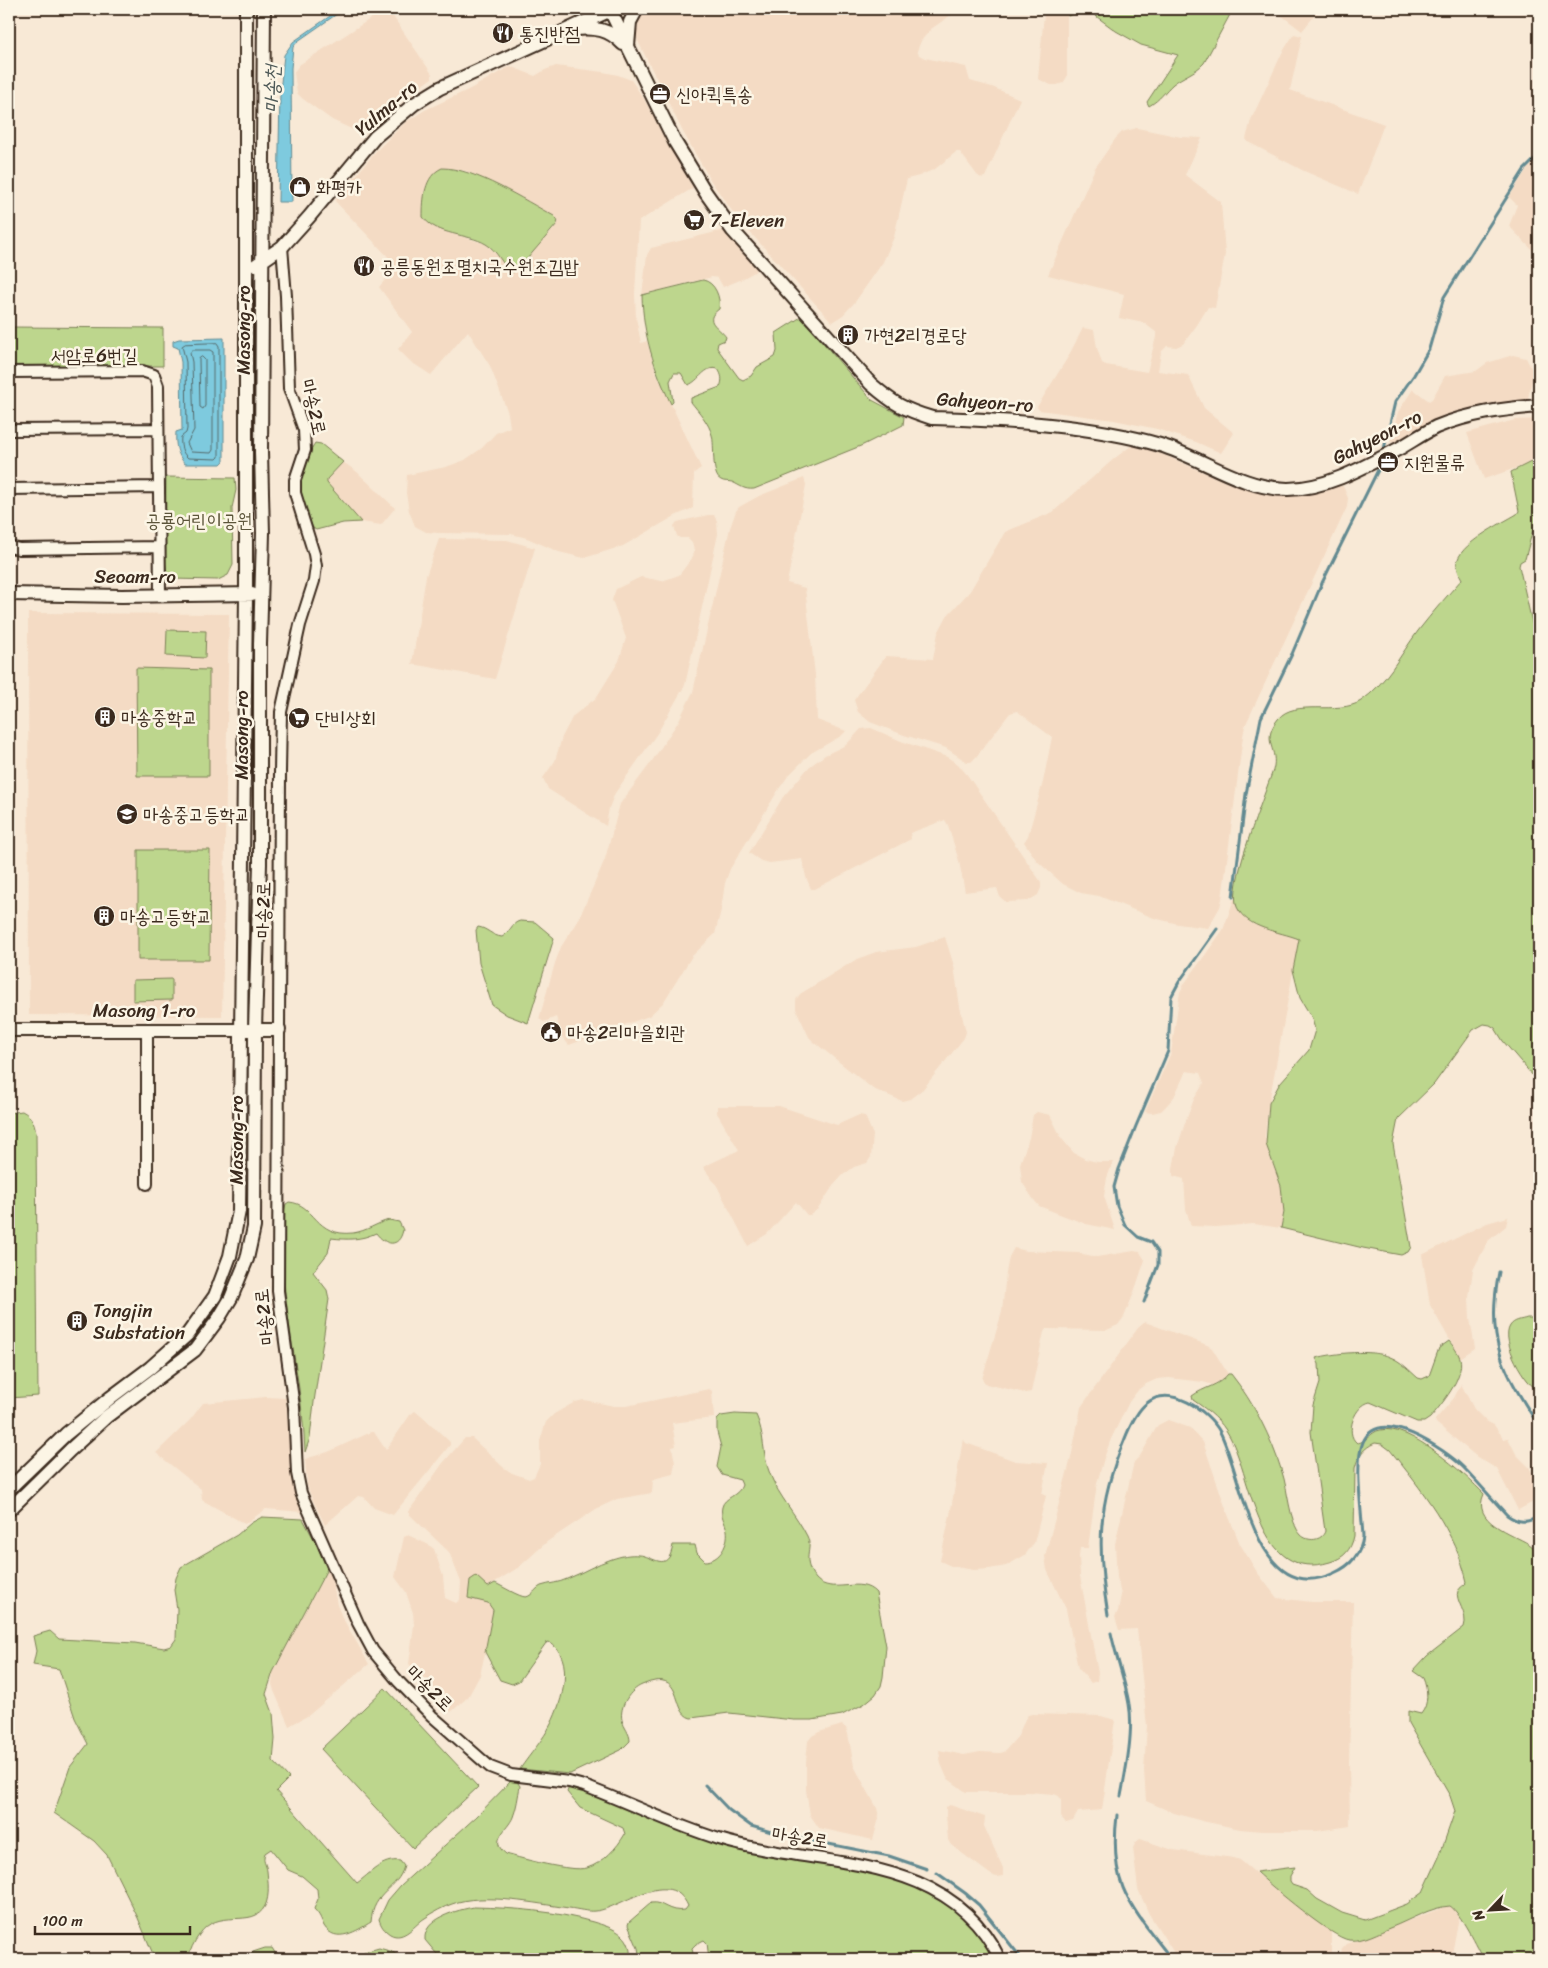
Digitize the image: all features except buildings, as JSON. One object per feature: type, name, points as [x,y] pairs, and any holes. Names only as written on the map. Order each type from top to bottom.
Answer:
[{"type":"street","name":"Masong-ro","points":[[9,1489],[66,1434],[150,1368],[187,1334],[215,1296],[230,1256],[239,1211],[246,594],[246,9]]},
{"type":"street","name":"Masong-ro","points":[[9,1510],[70,1450],[106,1418],[195,1350],[219,1318],[231,1298],[247,1259],[254,1227],[255,1029],[260,864],[264,9]]},
{"type":"street","points":[[628,48],[628,31],[637,9]]},
{"type":"street","name":"Yulma-ro","points":[[247,272],[282,247],[375,137],[414,104],[440,88],[612,10]]},
{"type":"street","name":"Gahyeon-ro","points":[[612,10],[628,48],[675,142],[706,193],[733,231],[871,384],[892,403],[913,413],[932,418],[1060,426],[1135,439],[1162,446],[1246,481],[1272,488],[1287,489],[1304,488],[1333,481],[1400,448],[1435,428],[1466,416],[1490,411],[1539,406]]},
{"type":"street","points":[[566,30],[586,28],[605,30],[628,48]]},
{"type":"street","name":"마송2로","points":[[282,247],[289,388],[304,430],[305,450],[295,480],[296,493],[299,508],[308,531],[316,566],[314,581],[290,667],[281,712],[278,1291],[294,1407],[297,1473],[301,1493],[309,1514],[338,1582],[373,1651],[432,1716],[490,1767],[511,1774],[569,1782],[584,1786],[681,1826],[720,1839],[890,1872],[925,1885],[957,1905],[976,1921],[988,1937],[1000,1959]]},
{"type":"street","name":"서암로6번길","points":[[9,372],[149,372],[154,375],[158,386],[158,547],[160,594]]},
{"type":"street","points":[[9,430],[158,429]]},
{"type":"street","points":[[9,489],[159,487]]},
{"type":"street","points":[[9,546],[18,549],[158,547]]},
{"type":"street","name":"Seoam-ro","points":[[9,594],[122,596],[262,594]]},
{"type":"street","points":[[147,1029],[147,1184]]},
{"type":"street","name":"Masong 1-ro","points":[[9,1030],[279,1030]]},
{"type":"shaded area","points":[[645,9],[841,9],[894,15],[913,9],[955,9],[954,13],[931,29],[921,41],[917,51],[919,55],[966,67],[970,81],[992,87],[1020,99],[985,177],[981,178],[977,175],[960,152],[956,152],[935,169],[907,179],[894,237],[883,262],[855,302],[843,315],[832,322],[737,218],[711,181],[683,132],[635,35],[636,22]]},
{"type":"shaded area","points":[[1273,9],[1320,9],[1302,31]]},
{"type":"shaded area","points":[[384,10],[392,15],[432,74],[432,78],[390,108],[362,133],[332,120],[303,99],[297,93],[294,72],[299,65]]},
{"type":"shaded area","points":[[1067,12],[1067,77],[1063,83],[1051,85],[1038,79],[1044,14]]},
{"type":"shaded area","points":[[1294,34],[1302,36],[1290,90],[1384,124],[1358,194],[1304,171],[1248,142],[1246,139],[1251,120],[1282,53]]},
{"type":"shaded area","points":[[556,66],[603,72],[631,80],[644,99],[693,188],[639,221],[635,294],[636,318],[641,343],[647,341],[656,372],[701,468],[694,473],[693,508],[675,516],[623,546],[584,558],[559,552],[527,538],[511,534],[426,532],[415,526],[409,511],[406,493],[407,475],[446,467],[465,460],[482,448],[496,433],[510,427],[508,413],[490,366],[468,331],[431,375],[411,362],[398,349],[412,332],[379,287],[395,268],[394,263],[335,201],[377,150],[406,122],[425,110],[470,89],[507,68],[512,67],[535,76]],"holes":[[[449,168],[466,171],[554,216],[558,220],[553,230],[515,272],[486,244],[451,233],[425,220],[423,209],[426,186]]]},
{"type":"shaded area","points":[[1137,128],[1181,137],[1202,138],[1185,175],[1221,202],[1225,254],[1215,308],[1208,307],[1183,344],[1176,347],[1167,346],[1161,352],[1158,371],[1188,375],[1204,408],[1234,433],[1221,453],[1196,442],[1157,429],[1114,420],[1039,410],[1037,407],[1068,357],[1083,328],[1094,330],[1102,363],[1147,372],[1157,333],[1144,323],[1119,318],[1124,294],[1048,275],[1095,168],[1122,132]]},
{"type":"shaded area","points":[[1539,158],[1539,257],[1509,226],[1517,205],[1509,197],[1529,166]]},
{"type":"shaded area","points":[[724,230],[757,267],[756,271],[723,287],[718,278],[712,277],[642,295],[647,255],[651,248]]},
{"type":"shaded area","points":[[1513,355],[1526,358],[1534,373],[1527,402],[1466,410],[1433,422],[1394,444],[1390,441],[1398,412],[1413,389],[1429,401],[1445,376],[1476,371],[1487,363]]},
{"type":"shaded area","points":[[1539,419],[1539,458],[1528,464],[1484,479],[1467,433],[1515,420]]},
{"type":"shaded area","points":[[1137,445],[1228,483],[1264,494],[1297,496],[1343,486],[1348,498],[1347,507],[1245,726],[1222,899],[1220,907],[1208,928],[1178,924],[1154,918],[1099,896],[1081,893],[1063,884],[1037,861],[1024,842],[1028,836],[1043,782],[1052,737],[1017,711],[1010,713],[976,757],[971,762],[967,762],[946,748],[870,722],[858,712],[854,700],[886,656],[933,659],[938,633],[947,616],[970,591],[1005,532],[1053,512],[1115,458],[1131,446]]},
{"type":"shaded area","points":[[343,462],[356,471],[395,508],[381,525],[361,522],[327,483],[327,479]]},
{"type":"shaded area","points":[[804,478],[806,485],[787,583],[805,588],[815,675],[817,720],[846,731],[841,736],[811,753],[788,776],[779,789],[730,869],[725,883],[715,934],[692,956],[663,1003],[649,1016],[569,1045],[562,1037],[556,1017],[544,1022],[539,1019],[555,963],[561,947],[579,918],[605,859],[620,804],[678,722],[693,692],[730,528],[736,511],[739,507],[759,496]]},
{"type":"shaded area","points":[[714,515],[717,521],[718,534],[685,685],[658,732],[615,793],[609,808],[606,826],[548,789],[543,778],[555,761],[562,737],[573,716],[596,698],[619,661],[626,638],[612,600],[616,589],[641,577],[662,581],[679,575],[693,557],[694,551],[692,542],[688,538],[677,536],[674,526],[677,522]]},
{"type":"shaded area","points":[[439,539],[507,540],[535,548],[495,679],[412,664],[426,576]]},
{"type":"shaded area","name":"마송중고등학교","points":[[28,613],[229,614],[222,1016],[29,1015]]},
{"type":"shaded area","points":[[871,728],[947,757],[958,764],[1041,882],[1038,895],[1028,901],[1006,902],[1000,897],[997,888],[965,892],[959,861],[945,820],[910,833],[911,839],[815,889],[811,889],[802,859],[770,863],[761,861],[749,853],[783,797],[809,767],[825,755],[846,745],[861,729]]},
{"type":"shaded area","points":[[1234,899],[1244,917],[1251,923],[1299,939],[1269,1103],[1265,1136],[1269,1154],[1281,1186],[1284,1212],[1281,1228],[1254,1224],[1216,1227],[1191,1226],[1186,1209],[1184,1179],[1173,1176],[1173,1168],[1185,1123],[1194,1099],[1204,1083],[1200,1073],[1186,1071],[1174,1097],[1161,1111],[1145,1112],[1171,1053],[1180,992],[1223,930]]},
{"type":"shaded area","points":[[945,937],[954,966],[966,1032],[964,1038],[923,1089],[910,1099],[902,1101],[873,1089],[814,1042],[809,1037],[796,1009],[796,1000],[800,994],[857,959],[876,952],[916,947]]},
{"type":"shaded area","points":[[717,1106],[779,1106],[837,1125],[859,1115],[865,1116],[873,1135],[871,1157],[867,1163],[854,1167],[843,1175],[833,1186],[818,1209],[810,1215],[807,1215],[796,1202],[767,1234],[748,1246],[717,1186],[703,1167],[739,1150],[717,1113]]},
{"type":"shaded area","points":[[1037,1112],[1050,1115],[1062,1139],[1074,1153],[1085,1159],[1097,1162],[1113,1162],[1107,1178],[1104,1196],[1115,1230],[1086,1224],[1039,1206],[1022,1182],[1020,1164],[1029,1138],[1033,1115]]},
{"type":"shaded area","points":[[1508,1217],[1506,1226],[1488,1241],[1473,1270],[1469,1297],[1470,1319],[1475,1348],[1460,1358],[1430,1305],[1422,1255],[1487,1223]]},
{"type":"shaded area","points":[[1014,1248],[1027,1251],[1078,1253],[1097,1257],[1134,1251],[1140,1252],[1145,1260],[1124,1317],[1118,1325],[1107,1330],[1046,1329],[1031,1392],[1025,1393],[986,1384],[982,1379],[1002,1312],[1009,1257]]},
{"type":"shaded area","points":[[1145,1322],[1212,1348],[1228,1374],[1213,1385],[1169,1378],[1157,1379],[1146,1384],[1139,1389],[1129,1402],[1111,1439],[1097,1483],[1088,1548],[1080,1548],[1079,1556],[1080,1576],[1098,1673],[1097,1681],[1091,1683],[1078,1668],[1066,1609],[1047,1570],[1045,1556],[1071,1458],[1081,1407],[1138,1328]]},
{"type":"shaded area","points":[[1461,1384],[1474,1409],[1486,1421],[1494,1425],[1504,1439],[1508,1438],[1516,1454],[1529,1467],[1539,1485],[1539,1499],[1518,1510],[1497,1469],[1477,1457],[1436,1423],[1435,1420],[1454,1398]]},
{"type":"shaded area","points":[[709,1389],[712,1391],[714,1418],[672,1423],[676,1446],[672,1447],[675,1463],[673,1474],[653,1480],[652,1493],[617,1499],[596,1509],[548,1541],[519,1567],[487,1587],[476,1577],[468,1598],[488,1603],[491,1605],[494,1614],[480,1675],[468,1697],[451,1712],[438,1692],[409,1664],[414,1625],[413,1613],[406,1592],[395,1577],[404,1537],[408,1535],[434,1549],[443,1576],[445,1598],[456,1603],[460,1600],[461,1582],[449,1552],[409,1514],[409,1511],[443,1463],[465,1438],[472,1438],[503,1467],[512,1473],[529,1479],[534,1477],[540,1464],[540,1441],[546,1422],[554,1414],[575,1402],[584,1400],[614,1406],[626,1406]]},
{"type":"shaded area","points":[[266,1397],[286,1398],[293,1483],[302,1512],[266,1509],[245,1524],[202,1500],[201,1489],[156,1453],[190,1420],[203,1403]]},
{"type":"shaded area","points":[[415,1411],[450,1442],[450,1445],[393,1515],[374,1508],[364,1497],[358,1496],[325,1525],[310,1494],[307,1484],[305,1459],[328,1452],[371,1432],[374,1432],[386,1450],[410,1415]]},
{"type":"shaded area","points":[[1168,1420],[1190,1428],[1203,1442],[1240,1544],[1257,1572],[1277,1598],[1312,1602],[1353,1602],[1349,1763],[1350,1826],[1317,1831],[1240,1829],[1174,1813],[1146,1801],[1144,1770],[1147,1726],[1137,1629],[1119,1630],[1115,1617],[1121,1595],[1117,1577],[1115,1544],[1134,1462],[1140,1456],[1158,1425]]},
{"type":"shaded area","points":[[963,1439],[966,1443],[1015,1461],[1048,1463],[1042,1494],[1046,1496],[1034,1543],[1025,1555],[1006,1566],[974,1570],[951,1566],[940,1561]]},
{"type":"shaded area","points":[[327,1569],[342,1617],[369,1664],[309,1715],[289,1726],[274,1691],[272,1684],[273,1672]]},
{"type":"shaded area","points":[[1028,1715],[1101,1716],[1115,1720],[1102,1810],[1078,1812],[1073,1821],[1066,1823],[1061,1817],[1061,1800],[1059,1796],[1054,1794],[966,1792],[947,1778],[941,1764],[939,1750],[964,1755],[980,1752],[1004,1752],[1018,1736],[1025,1719]]},
{"type":"shaded area","points":[[842,1725],[846,1728],[848,1734],[854,1766],[877,1808],[879,1818],[873,1840],[819,1828],[810,1815],[806,1790],[808,1741],[819,1732]]},
{"type":"shaded area","points":[[950,1805],[985,1817],[984,1826],[1003,1868],[1003,1876],[996,1877],[990,1874],[951,1845],[948,1840],[946,1815],[946,1807]]},
{"type":"shaded area","points":[[1140,1839],[1173,1850],[1240,1860],[1331,1931],[1331,1959],[1178,1959],[1149,1914],[1138,1889],[1133,1848]]},
{"type":"shaded area","points":[[1447,1906],[1452,1907],[1459,1917],[1451,1959],[1340,1959],[1342,1949],[1347,1944]]},
{"type":"green space","points":[[1067,9],[1233,9],[1204,63],[1173,84],[1149,106],[1147,102],[1178,55],[1141,45],[1116,31],[1089,11],[1081,10],[1068,16]]},
{"type":"green space","points":[[442,168],[469,173],[499,186],[554,216],[558,220],[557,224],[527,259],[512,273],[494,250],[486,244],[436,228],[423,217],[424,196],[428,182],[431,176]]},
{"type":"green space","points":[[703,280],[714,287],[719,300],[719,309],[714,313],[712,320],[726,337],[725,340],[718,343],[717,348],[739,378],[743,380],[751,376],[757,367],[775,357],[777,351],[776,333],[801,317],[872,400],[904,417],[903,425],[863,445],[754,489],[721,480],[716,473],[711,431],[691,402],[691,398],[720,387],[722,380],[720,373],[718,369],[709,369],[688,385],[681,373],[674,373],[670,381],[673,402],[671,404],[650,351],[643,310],[642,295]]},
{"type":"green space","points":[[9,327],[163,328],[163,366],[9,366]]},
{"type":"green space","points":[[315,443],[321,444],[343,462],[327,479],[327,483],[361,522],[343,523],[316,530],[313,528],[304,509],[300,491],[302,475],[310,451]]},
{"type":"green space","points":[[1539,458],[1539,520],[1532,533],[1525,559],[1520,562],[1519,566],[1539,653],[1539,1083],[1503,1041],[1495,1028],[1484,1024],[1473,1030],[1434,1084],[1398,1119],[1393,1144],[1411,1247],[1408,1252],[1401,1255],[1363,1248],[1281,1228],[1284,1212],[1281,1186],[1266,1144],[1269,1103],[1280,1083],[1309,1050],[1315,1030],[1312,1018],[1300,998],[1293,970],[1299,939],[1264,928],[1248,920],[1237,907],[1235,897],[1246,847],[1274,768],[1274,754],[1270,739],[1273,727],[1285,713],[1294,709],[1351,705],[1361,701],[1378,686],[1418,631],[1462,579],[1457,564],[1464,549],[1481,535],[1519,511],[1511,472]]},
{"type":"green space","name":"공룡어린이공원","points":[[166,477],[235,478],[236,490],[232,508],[233,565],[228,575],[218,580],[172,579],[167,574],[165,560]]},
{"type":"green space","points":[[167,630],[206,631],[205,658],[166,656]]},
{"type":"green space","points":[[136,668],[209,670],[209,776],[137,776]]},
{"type":"green space","points":[[138,850],[210,850],[209,960],[138,960]]},
{"type":"green space","points":[[520,921],[535,922],[554,938],[528,1023],[507,1015],[492,1005],[479,963],[476,930],[478,927],[502,937]]},
{"type":"green space","points":[[172,979],[172,1000],[133,1001],[133,980]]},
{"type":"green space","points":[[22,1111],[32,1120],[36,1133],[38,1396],[9,1398],[9,1113]]},
{"type":"green space","points":[[289,1202],[305,1208],[330,1230],[340,1233],[358,1232],[389,1220],[399,1222],[403,1230],[398,1240],[391,1243],[383,1240],[376,1233],[354,1239],[331,1238],[328,1253],[313,1272],[327,1290],[329,1299],[310,1438],[305,1452],[304,1429],[283,1269],[283,1220],[286,1204]]},
{"type":"green space","points":[[1527,1318],[1539,1318],[1539,1391],[1533,1387],[1521,1371],[1508,1341],[1510,1326],[1516,1321]]},
{"type":"green space","points":[[1449,1341],[1457,1351],[1461,1366],[1456,1382],[1430,1418],[1424,1422],[1417,1422],[1370,1402],[1360,1408],[1356,1414],[1351,1426],[1351,1433],[1357,1443],[1380,1430],[1392,1430],[1406,1434],[1421,1442],[1450,1463],[1484,1494],[1481,1504],[1483,1512],[1488,1519],[1503,1531],[1530,1545],[1539,1555],[1539,1959],[1483,1959],[1463,1922],[1450,1906],[1428,1911],[1365,1938],[1349,1940],[1316,1921],[1256,1872],[1295,1867],[1290,1876],[1292,1885],[1307,1890],[1317,1899],[1342,1913],[1365,1920],[1407,1904],[1423,1892],[1439,1857],[1455,1811],[1450,1796],[1408,1723],[1408,1711],[1421,1714],[1424,1710],[1427,1692],[1423,1678],[1413,1671],[1427,1656],[1464,1627],[1465,1617],[1457,1595],[1458,1591],[1467,1582],[1455,1546],[1436,1512],[1390,1450],[1382,1444],[1375,1443],[1367,1447],[1362,1453],[1355,1468],[1354,1536],[1349,1549],[1343,1556],[1330,1562],[1306,1565],[1287,1558],[1273,1544],[1262,1524],[1230,1437],[1214,1416],[1193,1400],[1192,1396],[1231,1374],[1261,1421],[1273,1446],[1284,1479],[1291,1514],[1297,1529],[1307,1539],[1318,1539],[1325,1531],[1311,1432],[1313,1405],[1320,1383],[1319,1364],[1316,1358],[1364,1352],[1374,1353],[1398,1361],[1418,1378],[1422,1379],[1429,1376],[1439,1348]]},
{"type":"green space","points":[[735,1414],[756,1415],[761,1430],[767,1467],[778,1490],[807,1536],[809,1541],[809,1566],[816,1579],[830,1586],[862,1586],[876,1593],[886,1646],[881,1686],[875,1695],[864,1704],[842,1715],[812,1720],[794,1720],[729,1713],[691,1718],[681,1708],[671,1686],[665,1681],[656,1681],[638,1687],[626,1699],[622,1709],[622,1720],[630,1741],[621,1750],[570,1774],[520,1769],[544,1736],[555,1715],[564,1681],[562,1658],[557,1649],[549,1642],[546,1643],[519,1681],[512,1684],[500,1680],[485,1652],[493,1610],[488,1603],[468,1598],[470,1580],[476,1576],[488,1587],[495,1583],[526,1597],[541,1586],[564,1580],[600,1563],[619,1557],[639,1555],[663,1561],[671,1554],[673,1545],[695,1545],[697,1553],[705,1561],[715,1558],[722,1551],[727,1541],[727,1530],[722,1516],[723,1504],[738,1492],[742,1485],[740,1480],[722,1475],[717,1467],[721,1447],[717,1432],[717,1420],[721,1416]]},
{"type":"green space","points":[[262,1517],[303,1519],[327,1569],[273,1672],[266,1694],[273,1713],[275,1739],[273,1761],[289,1778],[276,1791],[357,1883],[382,1864],[400,1861],[404,1866],[397,1881],[376,1904],[371,1922],[354,1932],[335,1935],[324,1926],[314,1909],[318,1899],[317,1889],[302,1876],[288,1870],[271,1849],[264,1856],[268,1884],[267,1902],[259,1913],[252,1917],[225,1919],[207,1926],[195,1940],[188,1959],[155,1959],[138,1918],[107,1855],[94,1841],[54,1813],[70,1767],[88,1744],[75,1718],[59,1669],[33,1665],[36,1651],[33,1636],[50,1631],[59,1639],[135,1643],[164,1648],[171,1646],[176,1639],[177,1609],[174,1590],[176,1578],[181,1567],[237,1535],[251,1523]]},
{"type":"green space","points":[[385,1688],[478,1787],[413,1848],[321,1749]]},
{"type":"green space","points":[[512,1780],[516,1780],[520,1786],[513,1817],[499,1840],[501,1849],[506,1854],[547,1864],[580,1869],[599,1863],[614,1850],[625,1834],[623,1828],[580,1808],[567,1792],[569,1787],[760,1854],[842,1867],[889,1878],[913,1886],[950,1907],[972,1925],[987,1946],[993,1959],[709,1959],[707,1943],[704,1940],[692,1948],[694,1959],[640,1959],[638,1948],[628,1925],[629,1922],[651,1903],[674,1910],[685,1910],[688,1906],[680,1895],[670,1889],[645,1892],[596,1911],[510,1900],[479,1899],[465,1901],[449,1905],[435,1912],[405,1934],[395,1936],[390,1934],[383,1928],[379,1919],[388,1900],[401,1885],[477,1816]]},
{"type":"green space","points":[[474,1907],[519,1909],[549,1913],[578,1918],[616,1930],[624,1937],[629,1946],[630,1959],[441,1959],[425,1940],[426,1932],[435,1921],[443,1916]]},
{"type":"green space","points":[[272,1948],[279,1959],[249,1959],[253,1952]]},
{"type":"green space","points":[[379,1948],[393,1952],[401,1959],[358,1959],[365,1952]]},
{"type":"water","points":[[340,9],[344,9],[298,41],[293,47],[291,68],[292,202],[278,202],[280,92],[284,55],[293,42]]},
{"type":"water","points":[[224,338],[224,461],[221,464],[185,464],[178,453],[176,441],[176,432],[182,430],[181,362],[178,348],[173,346],[173,341],[179,339]]},
{"type":"waterway","points":[[1384,449],[1395,402],[1429,349],[1444,297],[1524,170],[1539,155]]},
{"type":"waterway","points":[[1233,897],[1246,794],[1261,718],[1292,654],[1322,583],[1380,466]]},
{"type":"waterway","points":[[1144,1302],[1158,1265],[1158,1252],[1151,1242],[1138,1237],[1125,1225],[1117,1206],[1114,1187],[1136,1126],[1168,1051],[1171,997],[1179,982],[1217,929]]},
{"type":"waterway","points":[[1499,1272],[1494,1317],[1500,1354],[1516,1388],[1539,1426]]},
{"type":"waterway","points":[[1108,1615],[1101,1548],[1104,1506],[1115,1464],[1133,1420],[1143,1406],[1156,1398],[1166,1396],[1188,1402],[1207,1416],[1220,1432],[1256,1532],[1269,1556],[1286,1573],[1307,1579],[1334,1573],[1354,1559],[1360,1549],[1363,1537],[1359,1488],[1360,1451],[1363,1442],[1371,1431],[1383,1427],[1413,1434],[1454,1459],[1511,1518],[1523,1521],[1539,1517]]},
{"type":"waterway","points":[[1111,1633],[1129,1704],[1131,1726],[1121,1796]]},
{"type":"waterway","points":[[705,1785],[729,1810],[751,1826],[778,1834],[889,1856],[927,1869]]},
{"type":"waterway","points":[[1117,1815],[1116,1858],[1124,1890],[1131,1904],[1166,1952],[1169,1959]]},
{"type":"waterway","points":[[937,1873],[979,1905],[1022,1959]]},
{"type":"place","name":"통진반점","points":[[503,33]]},
{"type":"place","name":"신아퀵특송","points":[[660,94]]},
{"type":"place","name":"화평카","points":[[300,187]]},
{"type":"place","name":"7-Eleven","points":[[694,220]]},
{"type":"place","name":"공릉동원조멸치국수원조김밥","points":[[364,266]]},
{"type":"place","name":"가현2리경로당","points":[[848,335]]},
{"type":"place","name":"지원물류","points":[[1388,462]]},
{"type":"place","name":"마송중학교","points":[[105,717]]},
{"type":"place","name":"단비상회","points":[[299,718]]},
{"type":"place","name":"마송중고등학교","points":[[127,814]]},
{"type":"place","name":"마송고등학교","points":[[104,916]]},
{"type":"place","name":"마송2리마을회관","points":[[551,1032]]},
{"type":"place","name":"Tongjin Substation","points":[[77,1321]]},
{"type":"water label","name":"마송천","points":[[272,89]]}]
